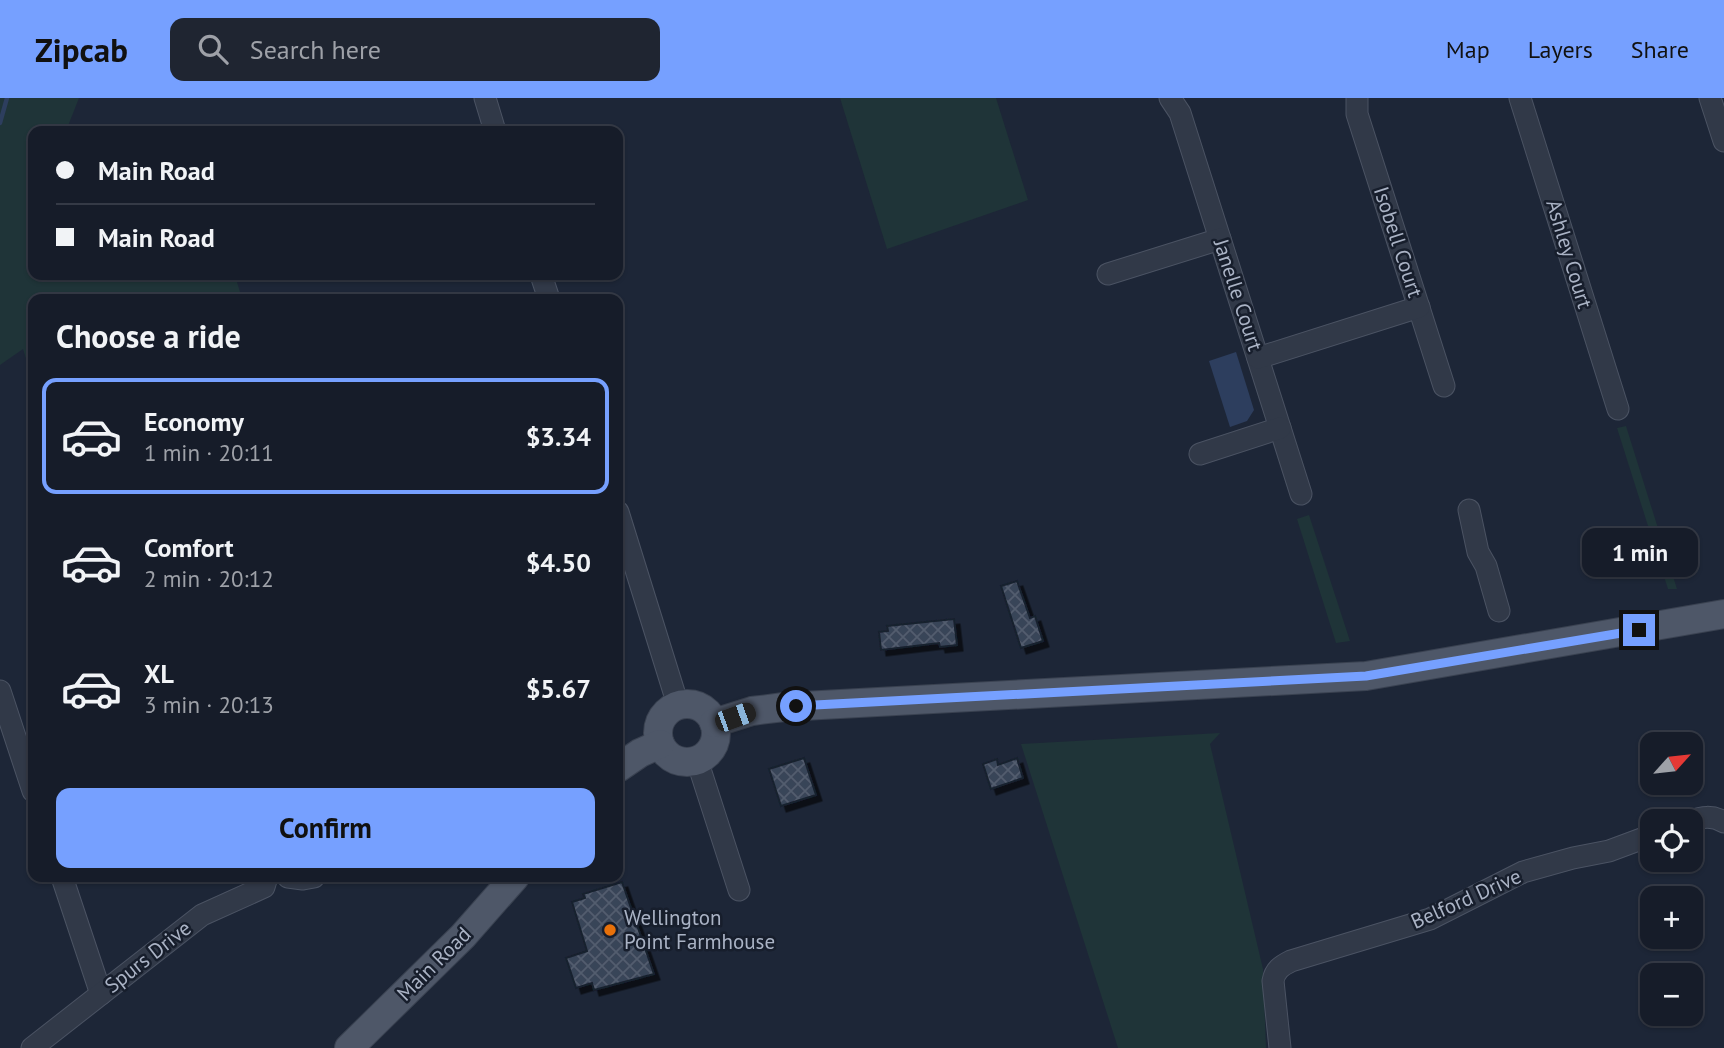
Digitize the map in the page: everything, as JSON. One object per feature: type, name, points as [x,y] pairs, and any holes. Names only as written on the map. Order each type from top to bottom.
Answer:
[{"type":"main road","points":[[714,723],[752,711],[784,707],[1366,676],[1721,616]]},
{"type":"main road","points":[[687,704],[703,709],[714,723],[714,741],[710,749],[697,760],[688,762],[671,758],[660,744],[659,725],[663,716],[678,705],[687,704]]},
{"type":"main road","points":[[623,765],[660,744]]},
{"type":"main road","name":"Main Road","points":[[349,1048],[463,936],[511,882]]},
{"type":"street","points":[[485,98],[493,126]]},
{"type":"street","name":"Janelle Court","points":[[1171,98],[1180,113],[1301,494]]},
{"type":"street","name":"Isobell Court","points":[[1357,98],[1357,114],[1444,386]]},
{"type":"street","name":"Ashley Court","points":[[1520,98],[1618,409]]},
{"type":"street","points":[[1710,98],[1724,141]]},
{"type":"street","points":[[1108,274],[1220,239]]},
{"type":"street","points":[[1258,358],[1419,307]]},
{"type":"street","points":[[1200,454],[1280,428]]},
{"type":"street","points":[[1469,510],[1479,552],[1486,566],[1499,611]]},
{"type":"street","points":[[623,528],[678,705]]},
{"type":"street","points":[[0,691],[28,776]]},
{"type":"street","points":[[697,760],[739,890]]},
{"type":"street","points":[[1703,816],[1721,820]]},
{"type":"street","name":"Belford Drive","points":[[1280,1048],[1273,981],[1280,967],[1291,961],[1430,919],[1523,872],[1609,851],[1640,839]]},
{"type":"street","points":[[64,882],[101,995]]},
{"type":"street","name":"Spurs Drive","points":[[32,1048],[202,915],[264,887],[266,882]]},
{"type":"green space","points":[[0,98],[79,98],[68,126],[28,126],[28,280],[236,280],[241,294],[28,294],[28,364],[23,349],[0,365]]},
{"type":"green space","points":[[840,98],[996,98],[1028,200],[887,249]]},
{"type":"green space","points":[[1626,426],[1677,589],[1668,589],[1617,428]]},
{"type":"green space","points":[[1309,515],[1350,641],[1336,643],[1297,519]]},
{"type":"green space","points":[[1220,733],[1210,744],[1263,969],[1266,1048],[1118,1048],[1021,744]]},
{"type":"water","points":[[1236,352],[1254,410],[1247,421],[1230,427],[1209,361]]},
{"type":"building","points":[[1017,581],[1030,618],[1035,616],[1043,641],[1021,648],[1001,586]]},
{"type":"building","points":[[954,619],[957,645],[940,647],[939,643],[881,650],[879,632],[888,631],[887,626]]},
{"type":"building","points":[[804,758],[816,795],[781,806],[769,769]]},
{"type":"building","points":[[1017,758],[1023,778],[991,789],[983,764],[997,759],[998,765]]},
{"type":"building","name":"Wellington Point Farmhouse","points":[[622,882],[654,974],[594,990],[592,983],[576,988],[566,958],[587,951],[572,902],[585,898],[583,894]]},
{"type":"waterway","points":[[0,123],[7,98]]},
{"type":"place","name":"Wellington Point Farmhouse","points":[[610,930]]},
{"type":"route","points":[[796,706],[1366,676],[1639,630]]}]
